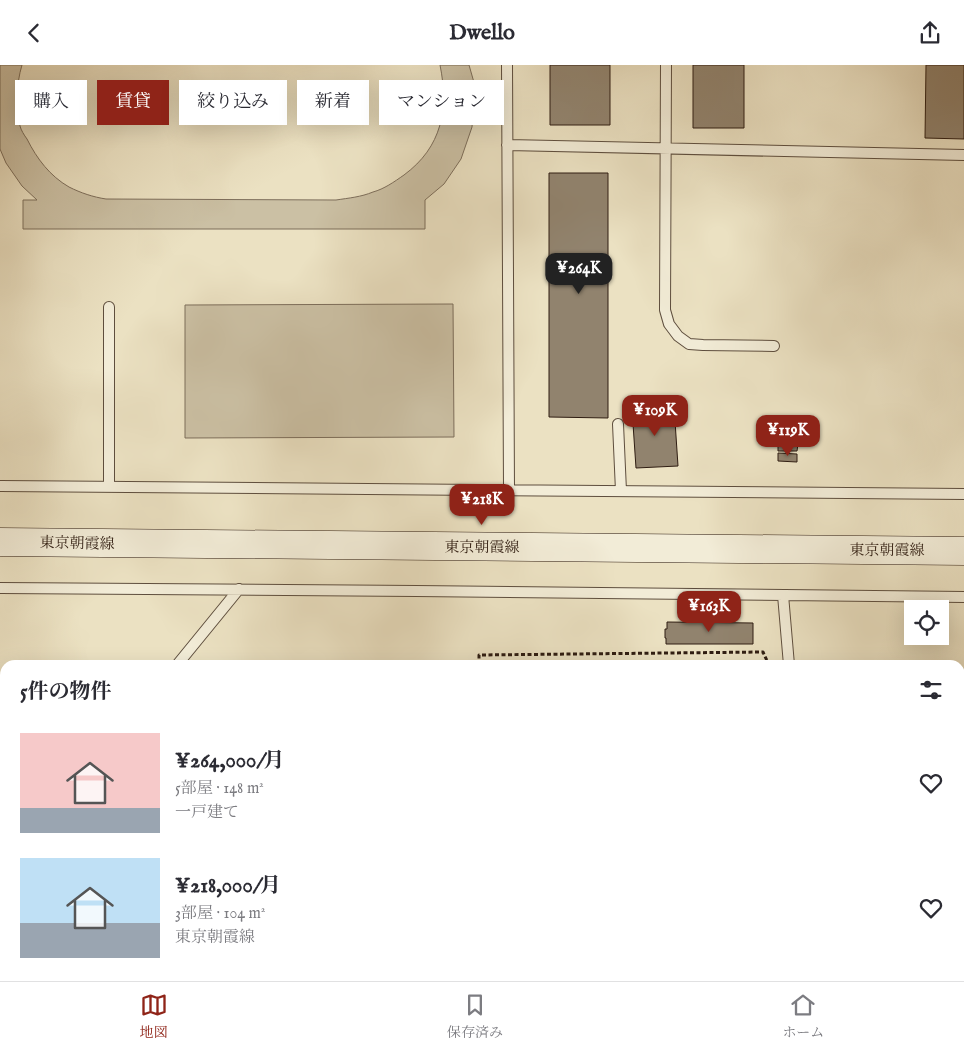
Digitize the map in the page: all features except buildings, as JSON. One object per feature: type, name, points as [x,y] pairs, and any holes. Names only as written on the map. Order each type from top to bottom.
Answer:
[{"type":"main road","name":"東京朝霞線","points":[[0,542],[964,551]]},
{"type":"lane","points":[[507,65],[509,489]]},
{"type":"lane","points":[[666,65],[664,310],[669,324],[678,336],[689,344],[774,346]]},
{"type":"lane","points":[[507,145],[964,155]]},
{"type":"lane","points":[[109,307],[109,487]]},
{"type":"lane","points":[[618,424],[621,491]]},
{"type":"lane","points":[[0,486],[964,494]]},
{"type":"lane","points":[[0,588],[964,597]]},
{"type":"lane","points":[[181,660],[239,589]]},
{"type":"lane","points":[[784,595],[788,660]]},
{"type":"path","points":[[480,660],[479,655],[763,652],[767,660]]},
{"type":"shaded area","points":[[0,65],[22,65],[19,80],[15,80],[15,125],[20,125],[35,153],[45,166],[56,178],[69,187],[87,195],[106,199],[336,200],[359,196],[385,187],[417,164],[427,152],[440,125],[472,125],[461,159],[444,184],[425,200],[425,229],[23,229],[23,200],[37,200],[22,186],[6,163],[0,149]]},
{"type":"shaded area","points":[[440,65],[469,65],[473,80],[443,80]]},
{"type":"shaded area","points":[[453,304],[454,437],[185,438],[185,305]]}]
